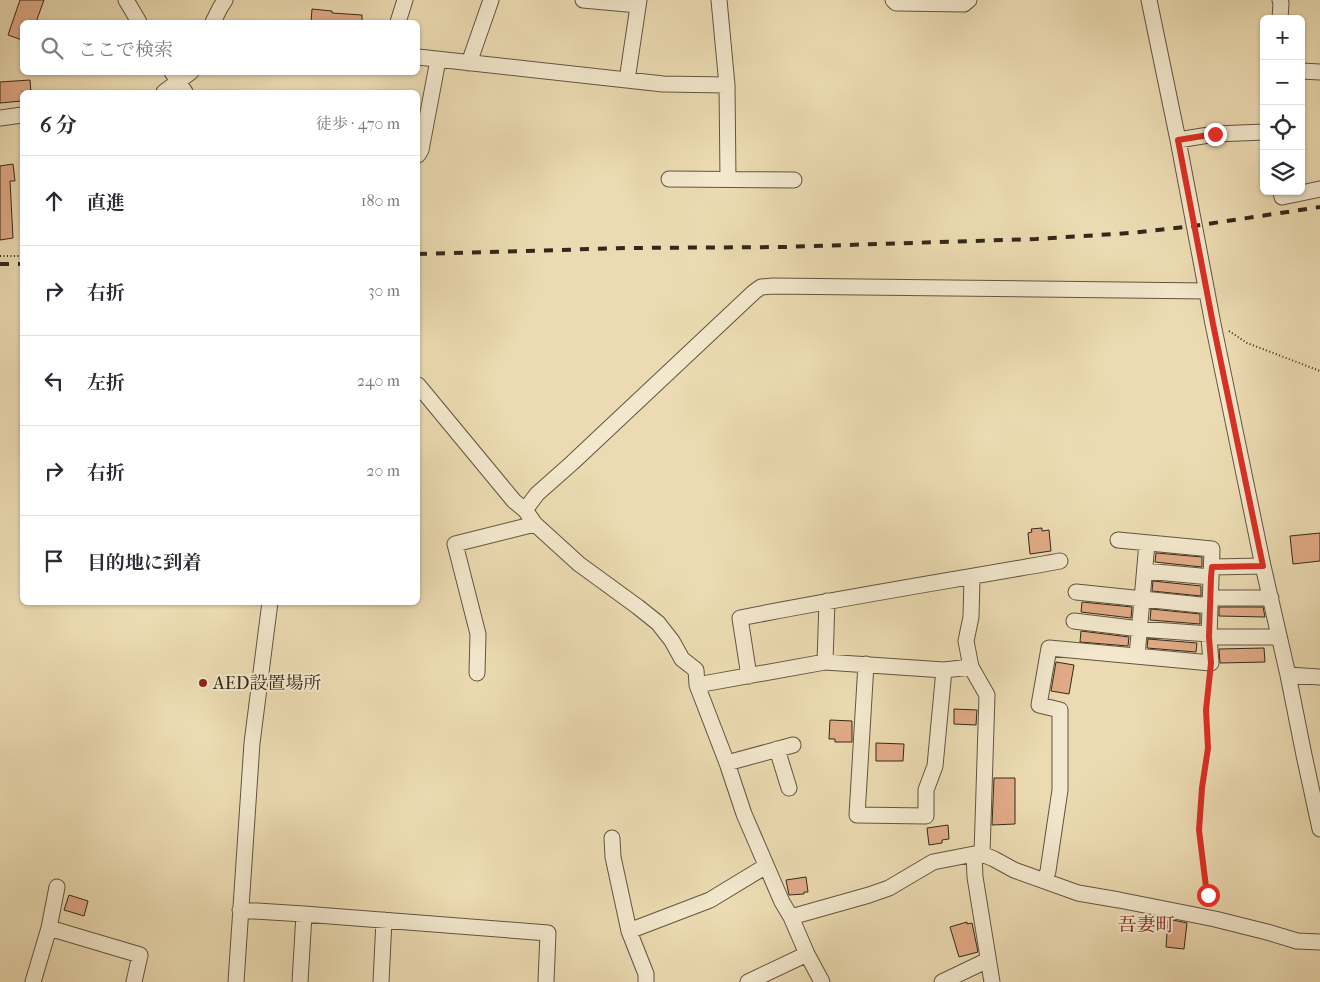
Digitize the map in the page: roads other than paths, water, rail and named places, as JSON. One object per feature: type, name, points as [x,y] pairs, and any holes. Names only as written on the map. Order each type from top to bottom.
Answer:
[{"type":"street","points":[[126,0],[138,20]]},
{"type":"street","points":[[214,20],[225,0]]},
{"type":"street","points":[[399,20],[405,0]]},
{"type":"street","points":[[469,63],[491,0]]},
{"type":"street","points":[[583,0],[639,3],[627,80]]},
{"type":"street","points":[[719,0],[727,85],[728,179]]},
{"type":"street","points":[[893,0],[896,3],[964,4],[969,0]]},
{"type":"street","points":[[1149,0],[1263,566],[1315,785],[1320,830]]},
{"type":"street","points":[[1280,0],[1280,15]]},
{"type":"street","points":[[420,57],[663,84],[727,85]]},
{"type":"street","points":[[420,152],[438,60]]},
{"type":"street","points":[[1305,71],[1320,72]]},
{"type":"street","points":[[167,90],[178,83]]},
{"type":"street","points":[[0,118],[20,115]]},
{"type":"street","points":[[1178,140],[1215,134],[1260,132]]},
{"type":"street","points":[[669,179],[794,180]]},
{"type":"street","points":[[1305,192],[1320,189]]},
{"type":"street","points":[[525,510],[537,494],[761,287],[1207,291]]},
{"type":"street","points":[[420,387],[514,501],[525,510],[534,524],[579,564],[658,623],[672,641],[682,659],[696,670],[697,685],[744,814],[782,902],[791,916],[807,954],[822,982]]},
{"type":"street","points":[[478,673],[478,634],[455,544],[534,524]]},
{"type":"street","points":[[1045,881],[1060,790],[1060,710],[1038,705],[1049,648],[1211,663],[1209,635],[1212,549],[1118,540]]},
{"type":"street","points":[[1138,656],[1147,543]]},
{"type":"street","points":[[749,676],[740,618],[1060,561]]},
{"type":"street","points":[[1145,571],[1212,572],[1263,566]]},
{"type":"street","points":[[972,577],[971,617],[966,641],[971,667],[987,695],[975,877],[992,982]]},
{"type":"street","points":[[1076,592],[1143,600],[1210,602],[1271,598]]},
{"type":"street","points":[[826,662],[827,601]]},
{"type":"street","points":[[236,982],[252,743],[270,605]]},
{"type":"street","points":[[1074,621],[1209,635],[1279,637]]},
{"type":"street","points":[[697,685],[826,662],[944,670],[971,667]]},
{"type":"street","points":[[866,664],[857,815],[926,816],[926,790],[935,766],[944,670]]},
{"type":"street","points":[[1288,675],[1320,677]]},
{"type":"street","points":[[727,763],[793,745]]},
{"type":"street","points":[[777,749],[789,788]]},
{"type":"street","points":[[612,838],[613,858],[629,931],[646,974],[646,982]]},
{"type":"street","points":[[791,916],[876,893],[889,888],[933,862],[978,854],[994,859],[1014,870],[1078,893],[1215,919],[1297,941],[1320,942]]},
{"type":"street","points":[[629,931],[710,900],[766,866]]},
{"type":"street","points":[[33,982],[49,928],[57,887]]},
{"type":"street","points":[[240,910],[548,932],[546,982]]},
{"type":"street","points":[[300,982],[304,914]]},
{"type":"street","points":[[381,982],[384,920]]},
{"type":"street","points":[[49,928],[140,955],[134,982]]},
{"type":"street","points":[[748,982],[807,954]]},
{"type":"street","points":[[942,982],[988,960]]},
{"type":"railway","points":[[420,254],[628,248],[784,247],[1036,239],[1130,233],[1194,226],[1320,207]]},
{"type":"railway","points":[[0,264],[20,264]]},
{"type":"place","name":"AED設置場所","points":[[203,683]]},
{"type":"district","name":"吾妻町","points":[[1146,925]]}]
